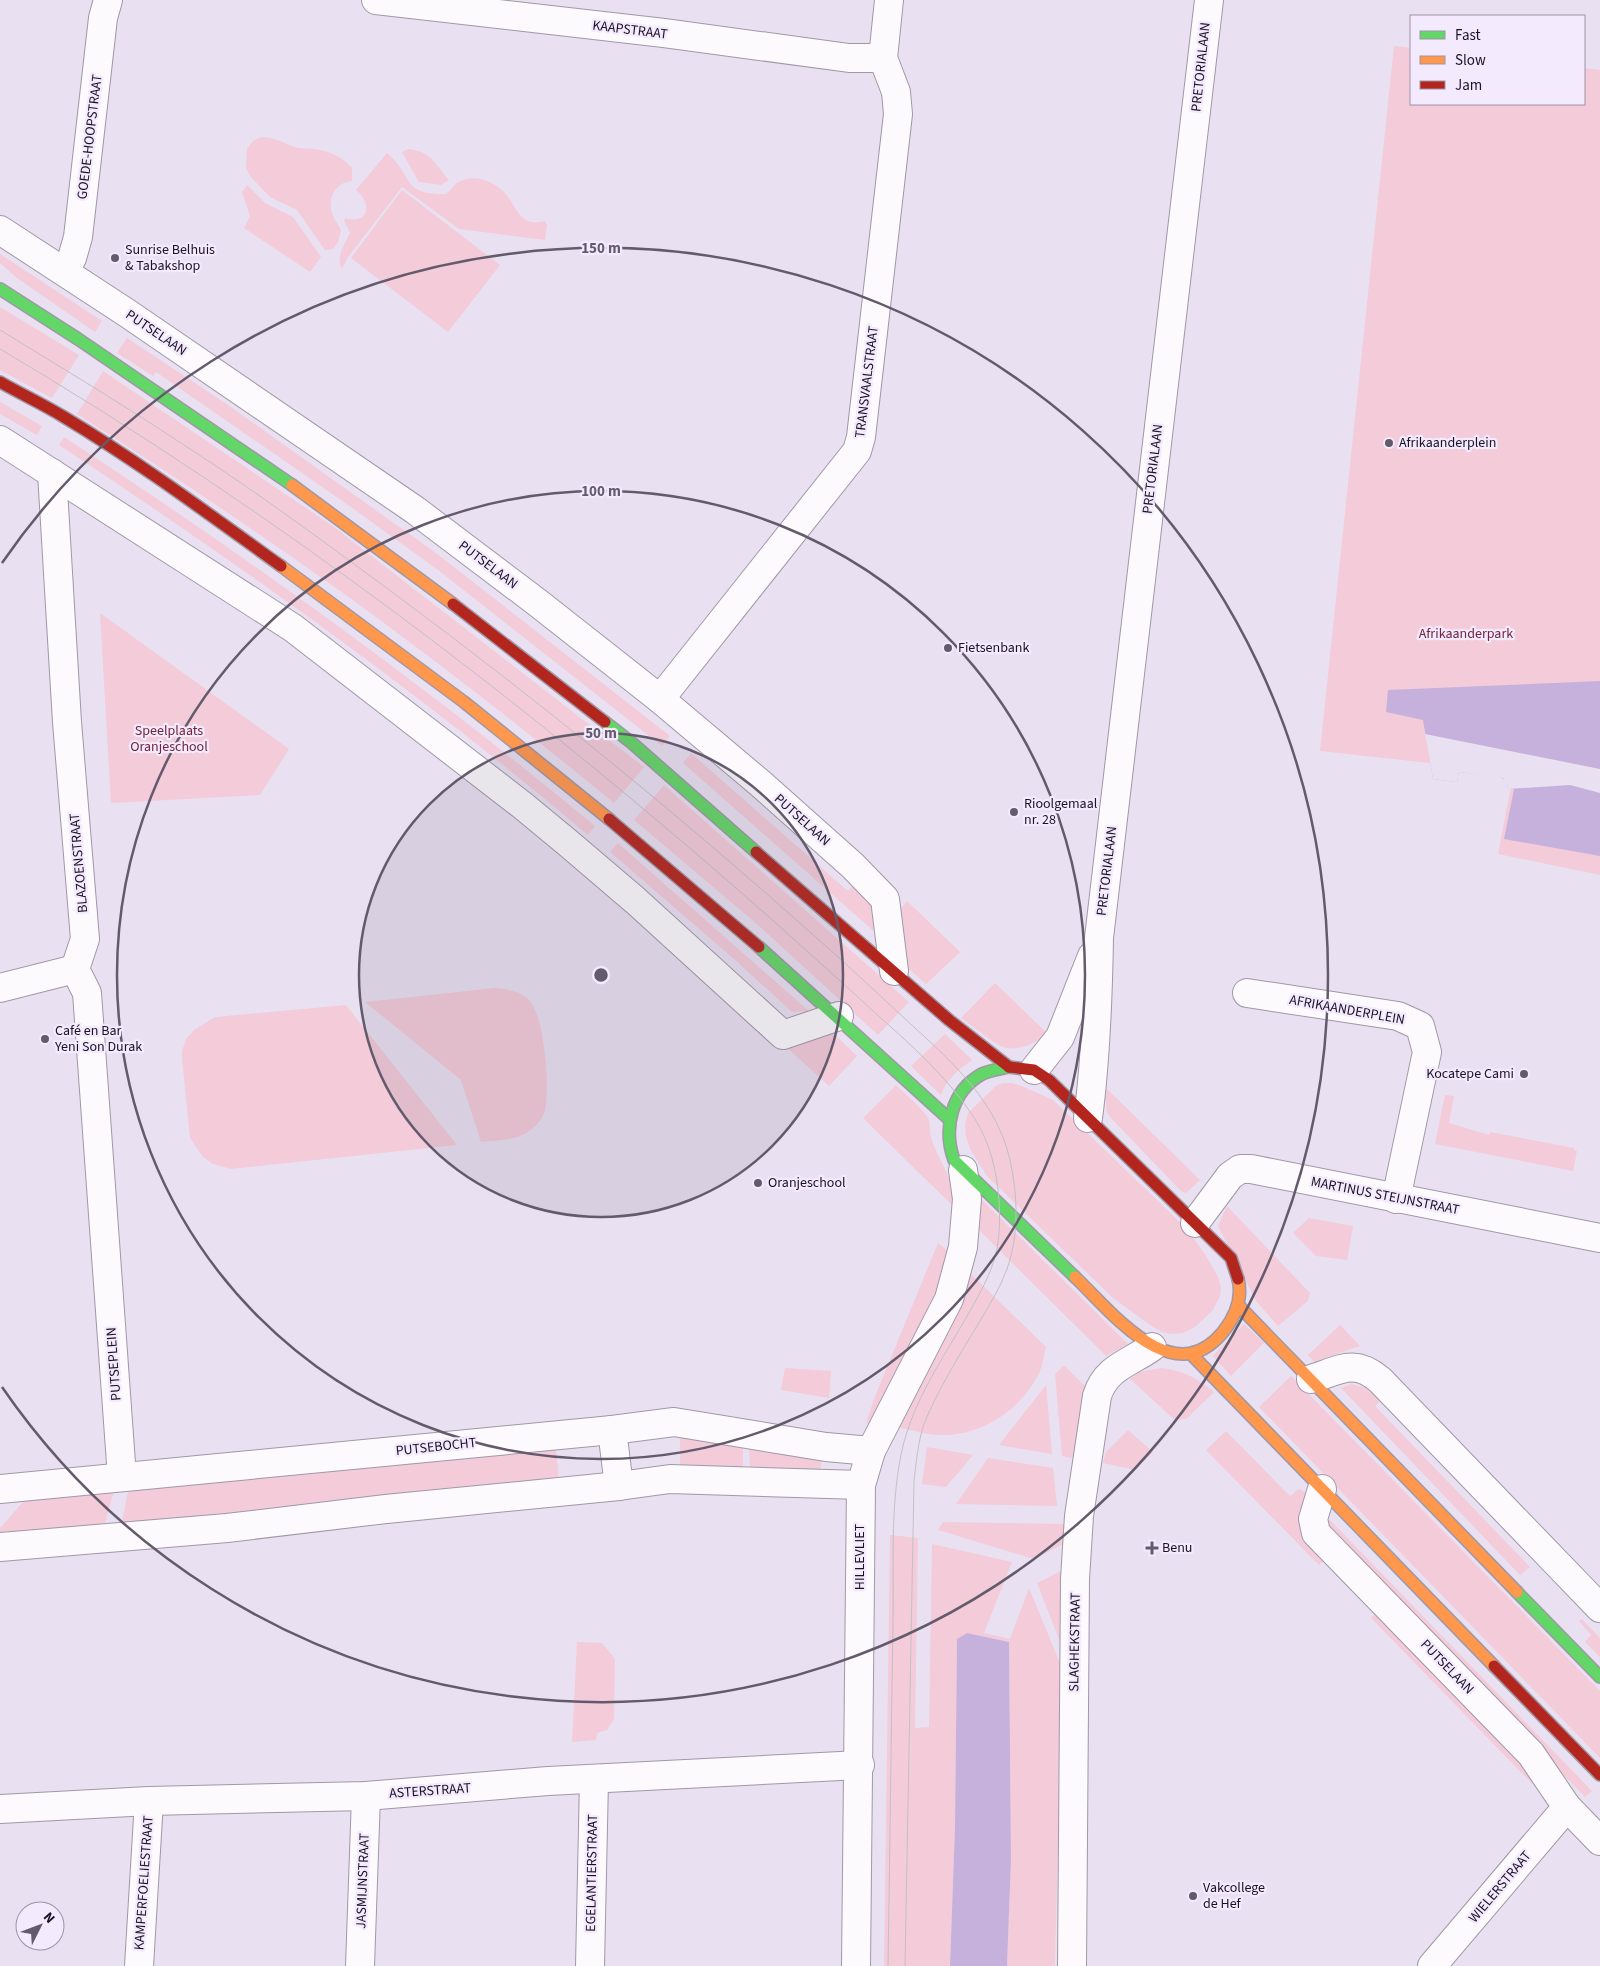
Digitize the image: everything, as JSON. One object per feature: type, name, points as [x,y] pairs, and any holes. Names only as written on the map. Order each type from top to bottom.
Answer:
[{"type":"main road","points":[[0,289],[86,344],[296,488],[473,619],[632,743],[949,1020],[1021,1069],[1049,1080],[1231,1258],[1240,1291],[1238,1305],[1226,1327],[1216,1340],[1191,1354],[1175,1354],[1152,1347],[1137,1337],[954,1160],[948,1149],[947,1140],[950,1119],[959,1097],[972,1081],[980,1075],[993,1070],[1021,1069]]},
{"type":"main road","points":[[0,382],[62,416],[175,490],[389,643],[617,823],[840,1016],[950,1119]]},
{"type":"main road","points":[[1238,1305],[1600,1677]]},
{"type":"main road","points":[[1191,1354],[1600,1775]]},
{"type":"street","name":"GOEDE-HOOPSTRAAT","points":[[64,271],[72,258],[78,237],[103,18],[108,0]]},
{"type":"street","name":"KAAPSTRAAT","points":[[376,0],[849,58],[883,58]]},
{"type":"street","name":"TRANSVAALSTRAAT","points":[[660,699],[856,451],[861,437],[898,114],[896,92],[883,58],[889,0]]},
{"type":"street","name":"PRETORIALAAN","points":[[1088,1118],[1098,1018],[1099,938],[1209,0]]},
{"type":"street","name":"PUTSELAAN","points":[[0,230],[201,363],[415,510],[660,699],[811,828],[853,866],[885,899],[894,971]]},
{"type":"street","points":[[0,440],[294,628],[545,824],[636,901],[783,1035],[840,1016]]},
{"type":"street","name":"BLAZOENSTRAAT","points":[[52,473],[67,722],[85,940],[75,969]]},
{"type":"street","name":"PRETORIALAAN","points":[[1021,1069],[1060,1037],[1099,938]]},
{"type":"street","points":[[0,988],[75,969]]},
{"type":"street","name":"PUTSEPLEIN","points":[[75,969],[87,993],[122,1477]]},
{"type":"street","name":"AFRIKAANDERPLEIN","points":[[1247,993],[1398,1016],[1420,1026],[1427,1052],[1396,1198]]},
{"type":"street","name":"MARTINUS STEIJNSTRAAT","points":[[1194,1223],[1219,1188],[1234,1172],[1240,1169],[1251,1169],[1600,1238]]},
{"type":"street","name":"HILLEVLIET","points":[[856,1966],[860,1765],[861,1486],[872,1451],[948,1299],[963,1247],[966,1199],[963,1170]]},
{"type":"street","name":"SLAGHEKSTRAAT","points":[[1072,1966],[1075,1579],[1078,1516],[1100,1384],[1114,1370],[1152,1347]]},
{"type":"street","points":[[1311,1379],[1354,1366],[1368,1370],[1387,1387],[1600,1608]]},
{"type":"street","name":"PUTSEBOCHT","points":[[0,1489],[612,1430],[674,1422],[826,1447],[872,1451]]},
{"type":"street","points":[[612,1430],[619,1486]]},
{"type":"street","points":[[0,1547],[228,1528],[670,1479],[861,1486]]},
{"type":"street","name":"PUTSELAAN","points":[[1322,1489],[1313,1519],[1316,1532],[1531,1754],[1567,1807],[1600,1841]]},
{"type":"street","name":"ASTERSTRAAT","points":[[0,1809],[149,1801],[366,1796],[548,1782],[860,1765]]},
{"type":"street","name":"EGELANTIERSTRAAT","points":[[590,1966],[594,1780]]},
{"type":"street","name":"JASMIJNSTRAAT","points":[[360,1966],[366,1796]]},
{"type":"street","name":"KAMPERFOELIESTRAAT","points":[[139,1966],[149,1801]]},
{"type":"street","name":"WIELERSTRAAT","points":[[1432,1966],[1567,1807]]},
{"type":"green space","name":"Afrikaanderpark","points":[[1394,46],[1410,48],[1410,105],[1585,105],[1585,68],[1600,70],[1600,875],[1498,854],[1513,776],[1429,763],[1320,751]]},
{"type":"green space","points":[[261,137],[274,139],[297,148],[325,151],[344,160],[352,168],[352,181],[339,186],[331,198],[332,212],[341,230],[338,242],[333,249],[325,250],[297,210],[270,197],[250,176],[246,168],[247,149],[253,141]]},
{"type":"green space","points":[[408,149],[416,150],[432,159],[449,180],[441,185],[419,182],[402,152]]},
{"type":"green space","points":[[387,153],[395,161],[409,182],[421,191],[446,194],[457,183],[469,178],[482,179],[494,184],[504,192],[524,219],[536,222],[545,221],[547,225],[545,240],[459,229],[402,187],[348,257],[342,269],[340,255],[350,233],[344,221],[345,218],[359,219],[364,216],[366,212],[365,201],[356,190]]},
{"type":"green space","points":[[247,185],[265,203],[293,217],[321,257],[310,272],[244,228],[250,216],[242,192]]},
{"type":"green space","points":[[402,190],[500,265],[448,332],[351,258]]},
{"type":"green space","points":[[0,254],[102,321],[95,332],[17,278],[0,263]]},
{"type":"green space","points":[[0,307],[79,355],[52,398],[0,370]]},
{"type":"green space","points":[[127,338],[228,405],[436,553],[670,736],[662,746],[438,570],[351,507],[156,372],[153,376],[117,353]]},
{"type":"green space","points":[[103,371],[334,527],[644,767],[614,803],[480,695],[388,626],[205,497],[77,414]]},
{"type":"green space","points":[[0,402],[42,426],[37,435],[0,414]]},
{"type":"green space","points":[[64,437],[133,482],[335,624],[467,723],[595,826],[588,835],[460,731],[329,632],[263,584],[59,445]]},
{"type":"green space","name":"Speelplaats Oranjeschool","points":[[100,613],[289,749],[260,795],[111,803]]},
{"type":"green space","points":[[691,753],[848,891],[856,882],[870,894],[877,934],[683,763]]},
{"type":"green space","points":[[664,785],[909,1002],[878,1035],[758,925],[634,820]]},
{"type":"green space","points":[[618,843],[809,1011],[792,1012],[734,959],[610,852]]},
{"type":"green space","points":[[907,901],[960,952],[926,984],[901,962],[898,912]]},
{"type":"green space","points":[[995,983],[1047,1033],[1027,1046],[1003,1047],[961,1018]]},
{"type":"green space","points":[[494,988],[522,994],[529,1000],[534,1009],[539,1021],[545,1054],[546,1101],[545,1111],[541,1119],[526,1133],[508,1139],[481,1142],[461,1080],[365,1002]]},
{"type":"green space","points":[[346,1005],[457,1145],[231,1169],[213,1164],[203,1157],[190,1138],[182,1059],[182,1051],[186,1039],[194,1030],[215,1017]]},
{"type":"green space","points":[[833,1033],[857,1056],[829,1086],[785,1046]]},
{"type":"green space","points":[[945,1034],[972,1060],[962,1067],[946,1084],[941,1095],[911,1066]]},
{"type":"green space","points":[[1012,1083],[1024,1087],[1053,1100],[1188,1230],[1208,1259],[1218,1277],[1221,1288],[1220,1296],[1213,1310],[1195,1327],[1183,1333],[1171,1334],[1162,1332],[1150,1325],[1113,1298],[987,1176],[970,1149],[966,1137],[965,1124],[968,1113],[997,1085]]},
{"type":"green space","points":[[896,1085],[928,1118],[930,1135],[952,1188],[953,1206],[863,1118]]},
{"type":"green space","points":[[1104,1086],[1200,1180],[1186,1193],[1182,1192],[1110,1117],[1107,1112]]},
{"type":"green space","points":[[1445,1095],[1454,1096],[1449,1123],[1489,1135],[1490,1132],[1574,1148],[1577,1151],[1573,1171],[1435,1144]]},
{"type":"green space","points":[[978,1196],[1128,1344],[1106,1356],[975,1226]]},
{"type":"green space","points":[[1227,1206],[1310,1293],[1308,1301],[1278,1326],[1256,1301],[1218,1226]]},
{"type":"green space","points":[[1309,1218],[1353,1226],[1347,1260],[1316,1256],[1293,1233]]},
{"type":"green space","points":[[938,1243],[949,1252],[946,1282],[873,1424],[866,1423],[874,1399]]},
{"type":"green space","points":[[968,1271],[1046,1347],[1039,1373],[1032,1386],[1012,1408],[1001,1417],[974,1430],[939,1435],[892,1426]]},
{"type":"green space","points":[[1244,1324],[1264,1343],[1231,1376],[1213,1356]]},
{"type":"green space","points":[[1340,1325],[1360,1346],[1319,1360],[1316,1364],[1308,1355]]},
{"type":"green space","points":[[1064,1365],[1089,1390],[1076,1459],[1062,1456],[1055,1374]]},
{"type":"green space","points":[[785,1368],[831,1371],[829,1398],[781,1390]]},
{"type":"green space","points":[[1161,1368],[1189,1376],[1214,1392],[1186,1419],[1175,1420],[1130,1379],[1139,1372]]},
{"type":"green space","points":[[1291,1376],[1600,1691],[1600,1758],[1259,1407]]},
{"type":"green space","points":[[1351,1384],[1368,1388],[1382,1399],[1375,1406],[1530,1567],[1520,1575],[1341,1388]]},
{"type":"green space","points":[[1046,1385],[1052,1454],[999,1445]]},
{"type":"green space","points":[[1128,1430],[1153,1452],[1135,1470],[1103,1463],[1106,1452]]},
{"type":"green space","points":[[1226,1431],[1290,1496],[1299,1489],[1306,1493],[1300,1529],[1324,1560],[1319,1565],[1206,1450]]},
{"type":"green space","points":[[682,1435],[743,1446],[743,1466],[740,1469],[684,1468],[680,1465],[680,1439]]},
{"type":"green space","points":[[749,1446],[822,1458],[820,1471],[750,1468]]},
{"type":"green space","points":[[552,1447],[556,1450],[559,1482],[121,1526],[129,1487]]},
{"type":"green space","points":[[927,1447],[973,1455],[946,1487],[922,1484]]},
{"type":"green space","points":[[988,1458],[1053,1468],[1057,1506],[956,1504]]},
{"type":"green space","points":[[114,1490],[104,1527],[0,1536],[0,1528],[24,1501]]},
{"type":"green space","points":[[1329,1519],[1592,1791],[1585,1797],[1327,1530]]},
{"type":"green space","points":[[943,1522],[1068,1524],[1067,1542],[1034,1559],[938,1530]]},
{"type":"green space","points":[[890,1535],[918,1538],[915,1728],[929,1727],[932,1544],[1012,1562],[984,1633],[1010,1639],[1029,1588],[1062,1668],[1055,1966],[1007,1966],[1011,1859],[1009,1642],[967,1633],[957,1640],[955,1826],[950,1966],[884,1966]]},
{"type":"green space","points":[[1067,1568],[1066,1657],[1037,1583]]},
{"type":"green space","points":[[1378,1611],[1527,1764],[1548,1800],[1371,1618]]},
{"type":"green space","points":[[1582,1619],[1600,1638],[1600,1657],[1585,1642],[1591,1635],[1579,1621]]},
{"type":"green space","points":[[577,1642],[602,1643],[615,1659],[614,1719],[607,1730],[597,1733],[596,1740],[572,1742]]},
{"type":"shaded area","points":[[1600,681],[1600,856],[1504,839],[1514,789],[1508,789],[1507,781],[1500,777],[1459,772],[1457,782],[1433,779],[1423,720],[1386,712],[1388,690]]},
{"type":"shaded area","points":[[967,1633],[1009,1642],[1011,1859],[1007,1966],[950,1966],[955,1826],[957,1639]]},
{"type":"pier","points":[[1425,734],[1600,769],[1600,793],[1570,785],[1508,789],[1507,783],[1503,778],[1459,772],[1457,782],[1433,779]]},
{"type":"tram line","points":[[0,330],[139,416],[265,500],[396,595],[555,717],[761,889],[939,1050],[971,1085],[997,1124],[1006,1146],[1012,1170],[1015,1195],[1016,1220],[1011,1257],[998,1289],[929,1411],[917,1452],[914,1481],[905,1966]]},
{"type":"tram line","points":[[0,349],[103,412],[205,478],[403,618],[499,692],[687,846],[850,989],[941,1075],[980,1128],[992,1158],[998,1189],[999,1227],[996,1253],[981,1290],[939,1363],[912,1417],[901,1455],[895,1497],[888,1966]]},
{"type":"traffic: fast","points":[[0,289],[78,339],[292,485]]},
{"type":"traffic: fast","points":[[605,722],[632,743],[756,852]]},
{"type":"traffic: fast","points":[[759,947],[949,1119]]},
{"type":"traffic: fast","points":[[1009,1067],[982,1074],[971,1081],[963,1090],[952,1112],[950,1124],[949,1136],[954,1160],[1075,1277]]},
{"type":"traffic: fast","points":[[1517,1592],[1600,1677]]},
{"type":"traffic: slow","points":[[292,485],[453,604]]},
{"type":"traffic: slow","points":[[281,566],[464,702],[609,819]]},
{"type":"traffic: slow","points":[[1075,1277],[1106,1309],[1144,1340],[1164,1350],[1184,1354],[1204,1349],[1223,1332],[1234,1314],[1239,1301],[1238,1279]]},
{"type":"traffic: slow","points":[[1238,1305],[1517,1592]]},
{"type":"traffic: slow","points":[[1191,1354],[1494,1666]]},
{"type":"traffic: jam","points":[[0,382],[56,412],[120,452],[281,566]]},
{"type":"traffic: jam","points":[[453,604],[605,722]]},
{"type":"traffic: jam","points":[[609,819],[759,947]]},
{"type":"traffic: jam","points":[[756,852],[949,1020],[1009,1067]]},
{"type":"traffic: jam","points":[[1009,1067],[1034,1070],[1049,1080],[1231,1258],[1238,1279]]},
{"type":"traffic: jam","points":[[1494,1666],[1600,1775]]},
{"type":"place","name":"Sunrise Belhuis & Tabakshop","points":[[115,258]]},
{"type":"place","name":"Afrikaanderplein","points":[[1389,443]]},
{"type":"place","name":"Fietsenbank","points":[[948,648]]},
{"type":"place","name":"Rioolgemaal nr. 28","points":[[1014,812]]},
{"type":"place","name":"Café en Bar Yeni Son Durak","points":[[45,1039]]},
{"type":"place","name":"Kocatepe Cami","points":[[1524,1074]]},
{"type":"place","name":"Oranjeschool","points":[[758,1183]]},
{"type":"place","name":"Benu","points":[[1152,1548]]},
{"type":"place","name":"Vakcollege de Hef","points":[[1193,1896]]}]
